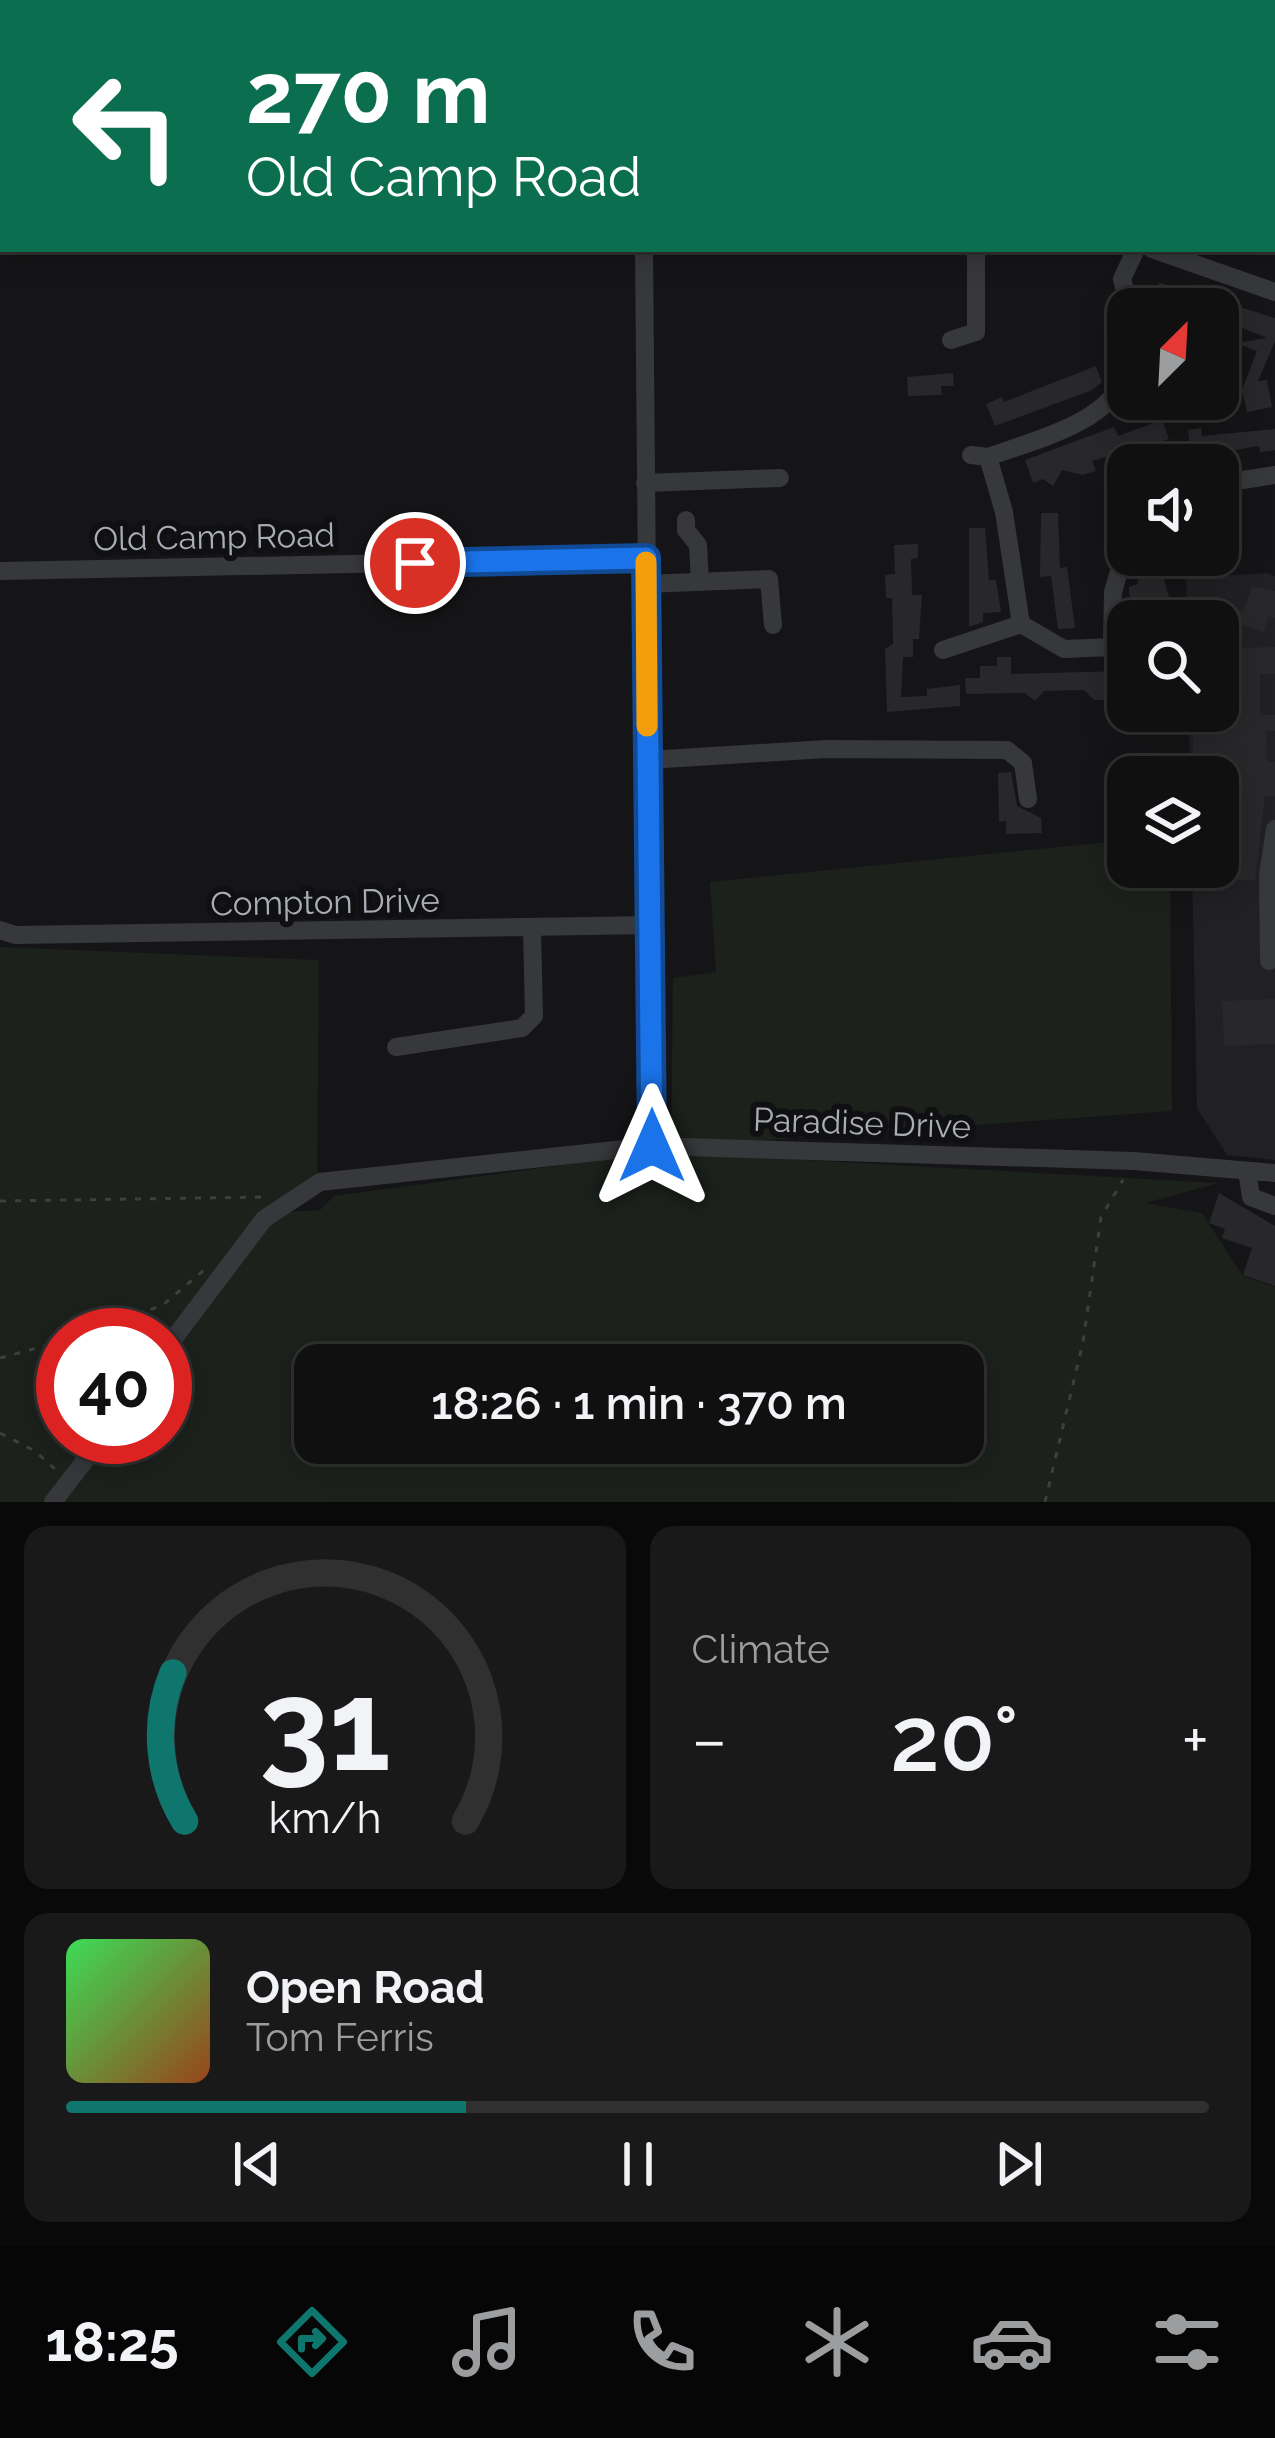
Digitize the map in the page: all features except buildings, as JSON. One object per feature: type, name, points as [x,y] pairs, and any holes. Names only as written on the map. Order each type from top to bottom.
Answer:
[{"type":"street","points":[[644,252],[652,1146]]},
{"type":"street","points":[[951,340],[974,335],[977,327],[976,252]]},
{"type":"street","points":[[1124,288],[1122,279],[1135,252]]},
{"type":"street","points":[[1161,252],[1275,292]]},
{"type":"street","points":[[1022,624],[1004,512],[980,456],[1095,414],[1107,404]]},
{"type":"street","points":[[1239,481],[1275,476]]},
{"type":"street","points":[[645,483],[780,478]]},
{"type":"street","points":[[686,520],[686,530],[698,545],[700,582]]},
{"type":"street","name":"Old Camp Road","points":[[0,571],[646,558]]},
{"type":"street","points":[[943,650],[1022,624],[1064,649],[1112,647],[1118,576]]},
{"type":"street","points":[[646,584],[769,579],[773,625]]},
{"type":"street","points":[[648,760],[826,749],[1007,750],[1023,763],[1028,799]]},
{"type":"street","points":[[1269,961],[1268,875],[1275,829]]},
{"type":"street","name":"Compton Drive","points":[[0,930],[39,935],[651,925]]},
{"type":"street","points":[[396,1047],[522,1028],[534,1016],[532,930]]},
{"type":"street","name":"Paradise Drive","points":[[192,1313],[264,1219],[320,1182],[652,1146],[1134,1161],[1275,1173]]},
{"type":"street","points":[[1247,1171],[1251,1197],[1275,1206]]},
{"type":"street","points":[[53,1502],[84,1464]]},
{"type":"path","points":[[1045,1502],[1083,1342],[1100,1217],[1134,1161]]},
{"type":"path","points":[[0,1201],[292,1197]]},
{"type":"path","points":[[155,1308],[205,1269],[223,1270]]},
{"type":"path","points":[[0,1358],[36,1348]]},
{"type":"path","points":[[0,1433],[35,1451],[70,1483]]},
{"type":"shaded area","points":[[1275,576],[1275,1160],[1227,1155],[1197,1108],[1192,888],[1239,888],[1239,756],[1190,756],[1189,732],[1239,732],[1239,600],[1187,600],[1186,578]]},
{"type":"shaded area","points":[[1107,842],[1107,888],[1170,888],[1172,1111],[671,1147],[673,978],[716,972],[710,882]]},
{"type":"shaded area","points":[[0,947],[319,960],[317,1188],[268,1213],[320,1210],[334,1196],[660,1152],[1219,1183],[1145,1203],[1202,1213],[1243,1276],[1275,1287],[1275,1502],[0,1502]]},
{"type":"slow traffic","points":[[646,562],[647,726]]},
{"type":"route","points":[[415,563],[646,558],[652,1146]]}]
